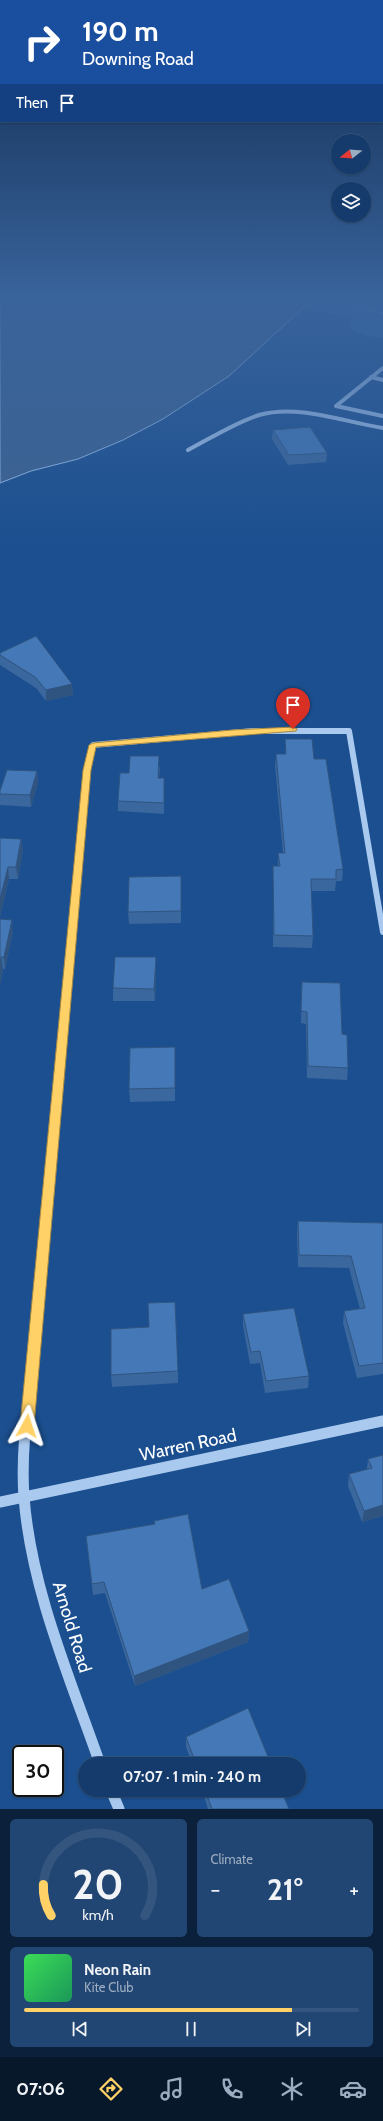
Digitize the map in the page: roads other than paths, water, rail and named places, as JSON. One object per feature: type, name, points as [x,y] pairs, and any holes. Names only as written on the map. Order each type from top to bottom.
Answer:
[{"type":"street","points":[[368,379],[336,406],[339,408],[383,416]]},
{"type":"street","points":[[188,450],[247,420],[271,413],[292,412],[383,428]]},
{"type":"street","name":"Arnold Road","points":[[97,1757],[72,1686],[36,1571],[24,1497],[25,1449],[86,778],[93,745],[264,730],[316,729],[349,731],[383,932]]},
{"type":"street","name":"Warren Road","points":[[0,1502],[383,1421]]},
{"type":"street","points":[[114,1797],[118,1809]]}]
